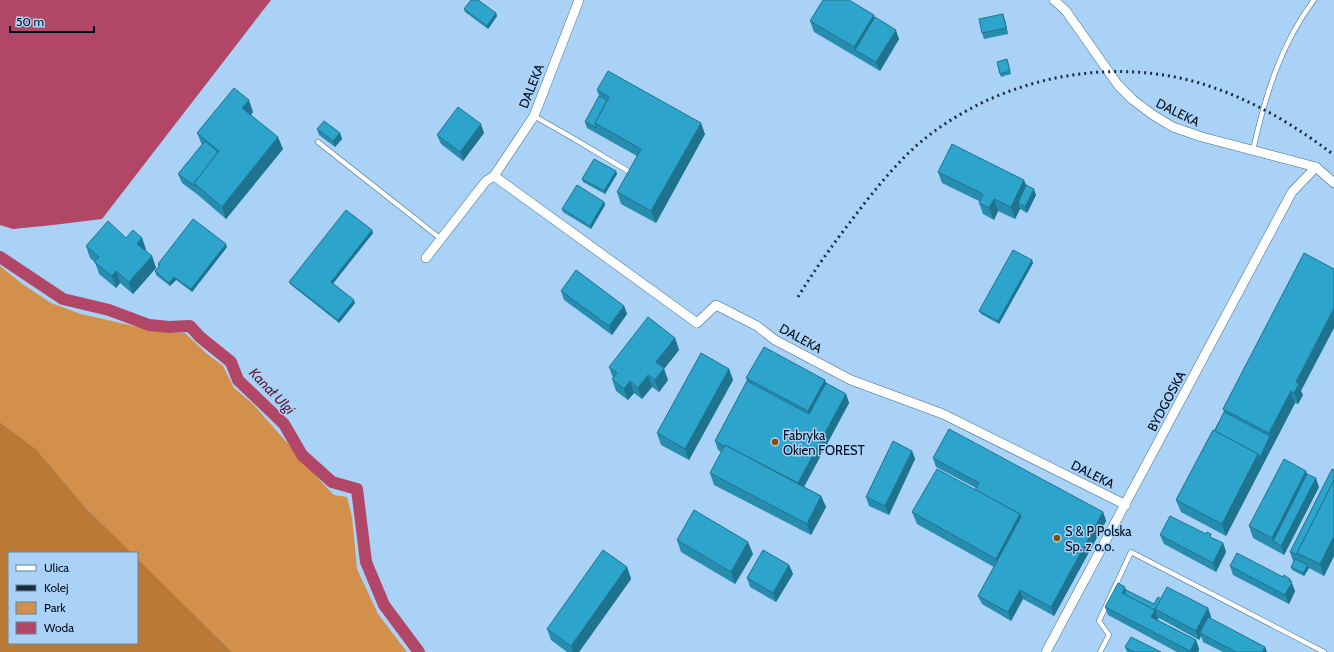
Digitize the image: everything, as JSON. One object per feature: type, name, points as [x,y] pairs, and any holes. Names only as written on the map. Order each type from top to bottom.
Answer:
[{"type":"street","name":"DALEKA","points":[[426,258],[486,181],[494,176],[534,116],[579,0]]},
{"type":"street","name":"DALEKA","points":[[1054,0],[1066,12],[1118,85],[1133,100],[1152,115],[1173,127],[1202,137],[1316,167],[1334,183]]},
{"type":"street","name":"BYDGOSKA","points":[[1046,652],[1126,505],[1292,192],[1316,167]]},
{"type":"street","name":"DALEKA","points":[[494,176],[697,323],[716,305],[757,326],[775,340],[851,380],[943,414],[1126,505]]},
{"type":"lane","points":[[1253,150],[1263,109],[1284,48],[1296,26],[1314,0]]},
{"type":"lane","points":[[534,116],[628,171]]},
{"type":"lane","points":[[318,142],[441,239]]},
{"type":"lane","points":[[1100,652],[1109,636],[1099,621],[1131,552],[1324,652]]},
{"type":"green space","points":[[0,266],[21,283],[51,303],[81,314],[160,332],[185,333],[206,353],[223,366],[234,388],[253,404],[327,488],[334,495],[347,497],[352,517],[357,569],[378,614],[407,652],[232,652],[138,559],[138,552],[131,552],[86,508],[36,449],[0,422]]},
{"type":"shaded area","points":[[0,422],[36,449],[86,508],[131,552],[8,552],[8,644],[138,644],[138,559],[232,652],[0,652]]},
{"type":"water","points":[[0,0],[271,0],[102,219],[13,229],[0,225]]},
{"type":"building","points":[[471,0],[478,0],[496,13],[487,26],[464,9]]},
{"type":"building","points":[[823,0],[849,0],[874,15],[854,47],[810,21]]},
{"type":"building","points":[[1003,14],[1006,28],[982,33],[979,19]]},
{"type":"building","points":[[875,17],[896,30],[876,62],[855,50]]},
{"type":"building","points":[[1007,59],[1010,71],[1000,74],[997,62]]},
{"type":"building","points":[[608,71],[701,123],[651,211],[617,192],[641,149],[595,123],[609,97],[597,90]]},
{"type":"building","points":[[234,88],[249,100],[242,108],[278,137],[222,207],[194,183],[219,151],[197,133]]},
{"type":"building","points":[[599,96],[607,100],[595,123],[597,128],[585,122]]},
{"type":"building","points":[[458,107],[481,124],[460,152],[437,135]]},
{"type":"building","points":[[324,121],[340,133],[333,141],[317,129]]},
{"type":"building","points":[[205,141],[218,152],[194,183],[195,186],[178,174]]},
{"type":"building","points":[[952,144],[1024,180],[1011,207],[994,199],[989,208],[979,203],[983,194],[938,172]]},
{"type":"building","points":[[594,159],[616,171],[604,191],[582,179]]},
{"type":"building","points":[[577,185],[604,202],[590,226],[562,209]]},
{"type":"building","points":[[1026,185],[1034,189],[1025,207],[1018,203]]},
{"type":"building","points":[[346,210],[372,230],[331,282],[354,300],[338,320],[289,282]]},
{"type":"building","points":[[193,219],[226,244],[191,289],[174,277],[169,283],[155,271],[160,265],[158,264]]},
{"type":"building","points":[[108,221],[126,238],[133,230],[142,238],[137,244],[152,256],[129,282],[116,271],[112,276],[94,262],[99,257],[86,246]]},
{"type":"building","points":[[1013,250],[1032,260],[998,321],[979,311]]},
{"type":"building","points":[[1304,253],[1334,269],[1334,308],[1296,382],[1299,384],[1294,393],[1291,391],[1269,433],[1223,409]]},
{"type":"building","points":[[576,270],[624,306],[609,326],[561,291]]},
{"type":"building","points":[[648,317],[675,338],[656,362],[664,368],[655,380],[648,375],[638,388],[630,381],[624,389],[612,379],[617,373],[609,367]]},
{"type":"building","points":[[764,347],[825,380],[808,411],[746,378]]},
{"type":"building","points":[[701,353],[729,369],[685,449],[657,433]]},
{"type":"building","name":"Fabryka Okien FOREST","points":[[747,381],[809,414],[826,383],[846,394],[798,483],[715,441]]},
{"type":"building","points":[[1224,412],[1270,436],[1260,457],[1258,454],[1215,431]]},
{"type":"building","name":"S & P Polska Sp. z o.o.","points":[[949,429],[1103,512],[1051,607],[1020,590],[1008,612],[978,596],[1021,517],[1020,514],[975,490],[979,483],[933,458]]},
{"type":"building","points":[[1213,430],[1258,454],[1222,524],[1176,500]]},
{"type":"building","points":[[893,441],[912,451],[885,506],[866,497]]},
{"type":"building","points":[[725,445],[821,496],[807,524],[710,473]]},
{"type":"building","points":[[1284,459],[1306,471],[1272,538],[1249,526]]},
{"type":"building","points":[[937,469],[1020,514],[996,559],[912,512]]},
{"type":"building","points":[[1332,469],[1334,470],[1334,480],[1297,553],[1298,555],[1290,552]]},
{"type":"building","points":[[1307,474],[1316,478],[1281,546],[1273,541]]},
{"type":"building","points":[[1334,480],[1334,536],[1320,564],[1297,553]]},
{"type":"building","points":[[694,510],[748,542],[731,572],[677,540]]},
{"type":"building","points":[[1170,516],[1206,534],[1207,532],[1211,534],[1210,537],[1223,543],[1213,563],[1160,535]]},
{"type":"building","points":[[603,550],[627,567],[571,646],[547,629]]},
{"type":"building","points":[[763,550],[789,565],[773,593],[747,578]]},
{"type":"building","points":[[1237,553],[1283,577],[1284,575],[1290,579],[1289,581],[1292,582],[1285,595],[1230,566]]},
{"type":"building","points":[[1295,559],[1308,565],[1303,573],[1291,567]]},
{"type":"building","points":[[1118,583],[1125,587],[1122,593],[1155,610],[1151,617],[1196,640],[1190,651],[1105,607]]},
{"type":"building","points":[[1167,587],[1208,608],[1196,631],[1155,609]]},
{"type":"building","points":[[1126,590],[1154,604],[1158,597],[1161,599],[1155,609],[1156,613],[1155,610],[1124,594]]},
{"type":"building","points":[[1208,617],[1265,647],[1262,652],[1236,652],[1200,633]]},
{"type":"building","points":[[1131,637],[1161,652],[1134,652],[1125,647]]},
{"type":"waterway","name":"Kanał Ulgi","points":[[0,257],[63,299],[109,310],[149,325],[169,327],[190,326],[200,337],[231,362],[238,380],[284,424],[302,455],[332,482],[357,489],[366,562],[384,605],[419,652]]},
{"type":"railway","points":[[798,297],[825,256],[861,208],[891,171],[916,146],[947,123],[981,103],[1017,88],[1055,78],[1094,73],[1133,72],[1171,76],[1209,86],[1242,99],[1290,124],[1334,155]]},
{"type":"place","name":"Fabryka Okien FOREST","points":[[775,442]]},
{"type":"place","name":"S & P Polska Sp. z o.o.","points":[[1057,538]]}]
